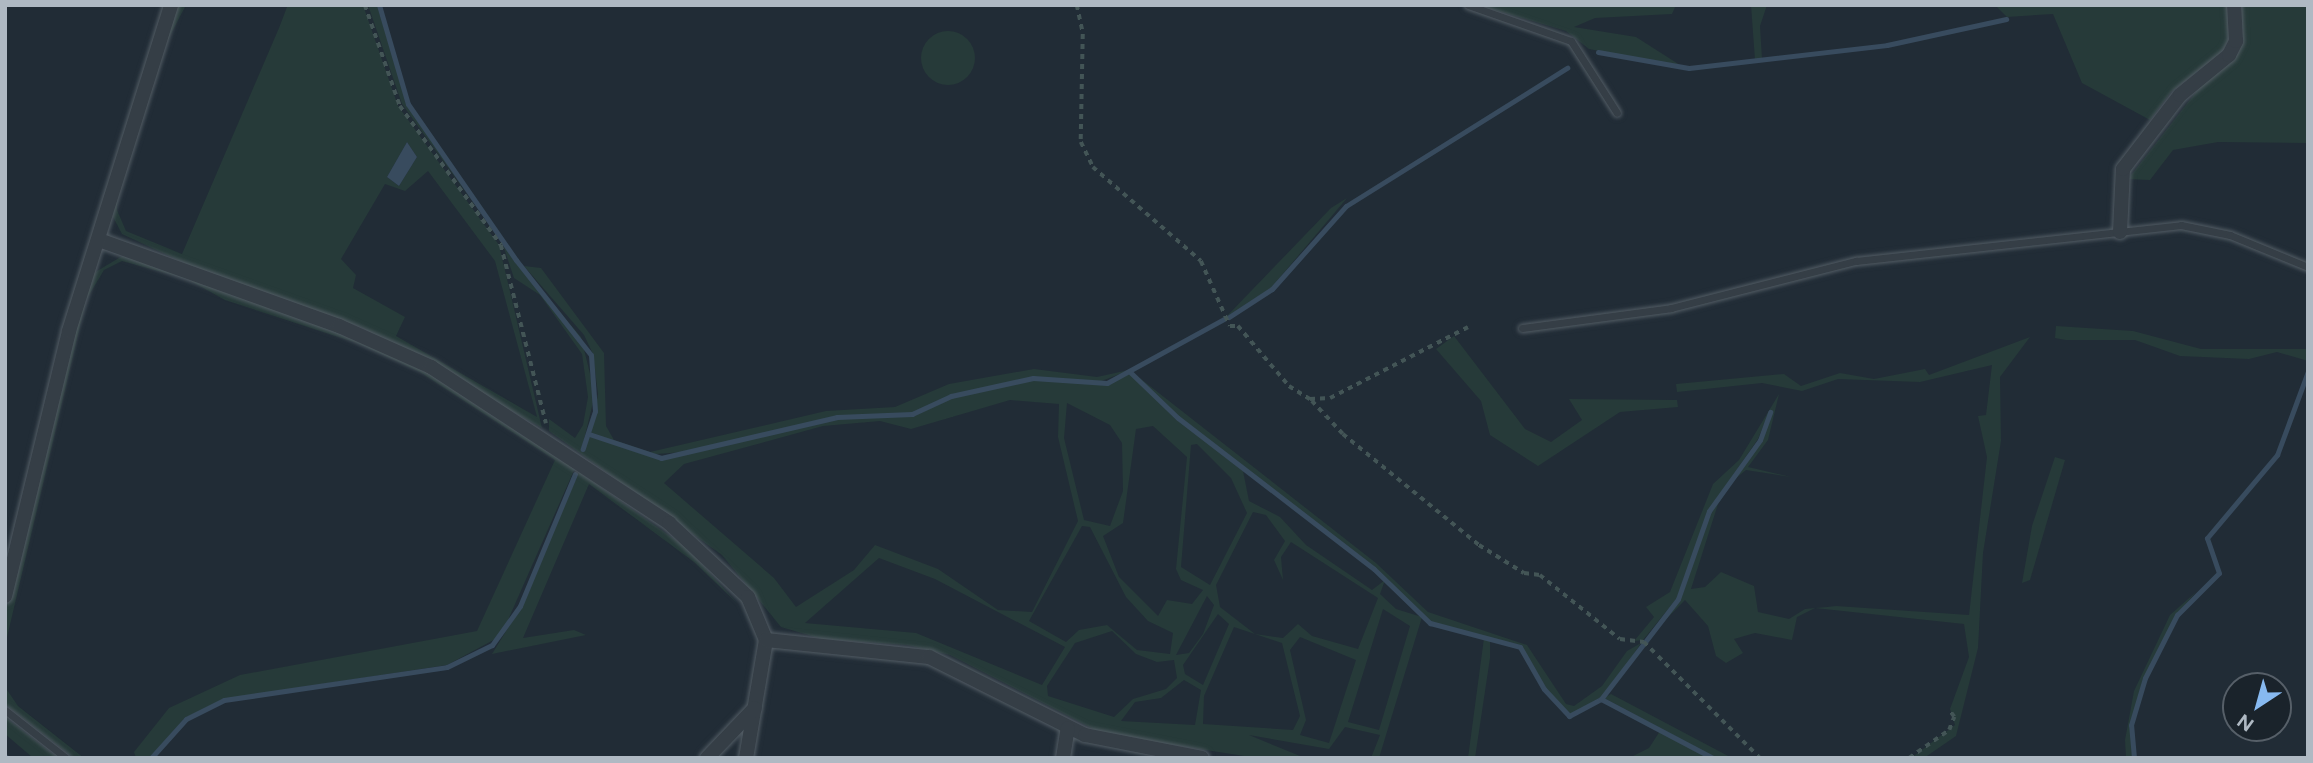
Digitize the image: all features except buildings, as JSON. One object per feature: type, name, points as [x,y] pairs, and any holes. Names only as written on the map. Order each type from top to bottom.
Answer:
[{"type":"street","points":[[5,596],[69,331],[171,5]]},
{"type":"street","points":[[2120,232],[2123,169],[2180,95],[2229,55],[2236,41],[2234,5]]},
{"type":"street","points":[[99,240],[380,342],[546,439],[705,555],[748,597],[765,640],[746,758]]},
{"type":"street","points":[[765,640],[929,657],[1068,728],[1102,741],[1202,758]]},
{"type":"street","points":[[707,758],[755,708]]},
{"type":"street","points":[[1063,758],[1068,728]]},
{"type":"lane","points":[[1468,5],[1571,41],[1617,113]]},
{"type":"lane","points":[[1522,328],[1671,308],[1856,261],[2120,232],[2208,227],[2308,267]]},
{"type":"lane","points":[[5,710],[66,758]]},
{"type":"path","points":[[365,5],[400,106],[501,245],[530,345],[546,439]]},
{"type":"path","points":[[1077,5],[1083,34],[1081,142],[1098,176],[1174,231],[1212,277],[1230,326],[1238,326],[1289,386],[1310,399],[1343,434],[1479,545],[1524,573],[1540,576],[1620,639],[1644,642],[1760,758]]},
{"type":"path","points":[[1310,399],[1330,398],[1468,327]]},
{"type":"path","points":[[1909,758],[1949,730],[1954,717],[1949,710]]},
{"type":"green space","points":[[176,5],[186,5],[163,49],[118,186],[117,210],[126,231],[182,254],[279,28],[287,7],[280,5],[363,5],[398,106],[499,245],[542,428],[361,327],[221,280],[122,234],[112,215],[113,192]],"holes":[[[407,142],[417,157],[399,186],[387,177]],[[428,171],[495,261],[537,417],[396,336],[405,317],[353,288],[356,275],[341,259],[385,184],[405,191]]]},
{"type":"green space","points":[[368,5],[377,5],[407,105],[499,237],[402,104]]},
{"type":"green space","points":[[1478,5],[1676,5],[1672,14],[1595,18],[1574,27],[1636,37],[1683,67],[1589,49],[1566,31]]},
{"type":"green space","points":[[1751,5],[1767,5],[1760,26],[1762,59],[1755,60]]},
{"type":"green space","points":[[1995,5],[2228,5],[2230,37],[2222,52],[2171,92],[2150,120],[2082,83],[2053,14],[2007,17]]},
{"type":"green space","points":[[2241,5],[2308,5],[2308,143],[2218,142],[2173,150],[2150,180],[2128,179],[2239,37]]},
{"type":"green space","points":[[948,31],[967,39],[975,58],[967,77],[948,85],[929,77],[921,58],[929,39]]},
{"type":"green space","points":[[1347,198],[1271,288],[1226,317],[1331,208]]},
{"type":"green space","points":[[502,242],[515,261],[581,337],[595,394],[582,448],[590,435],[661,460],[838,418],[912,415],[951,398],[1033,379],[1099,385],[1130,374],[1243,471],[1249,501],[1280,517],[1306,545],[1372,590],[1385,580],[1380,594],[1396,609],[1422,617],[1379,758],[1371,758],[1380,735],[1345,727],[1329,749],[1249,735],[1305,758],[1257,758],[1103,734],[950,655],[907,645],[822,639],[781,627],[722,555],[549,431],[549,419],[575,438],[583,425],[588,397],[582,354],[540,295],[514,278]],"holes":[[[1010,400],[1059,404],[1058,437],[1078,521],[1032,612],[998,610],[938,569],[875,545],[854,570],[796,607],[774,578],[664,483],[684,464],[823,426],[880,421],[911,429]],[[1067,403],[1110,425],[1122,443],[1123,491],[1110,526],[1084,520],[1064,438]],[[1153,426],[1187,457],[1176,569],[1181,580],[1203,590],[1192,604],[1167,600],[1158,616],[1119,577],[1103,536],[1123,523],[1136,429]],[[1197,444],[1231,478],[1247,513],[1210,585],[1181,567],[1191,445]],[[1253,512],[1266,515],[1285,541],[1274,560],[1283,580],[1281,557],[1291,542],[1378,598],[1358,649],[1312,636],[1298,624],[1283,638],[1255,634],[1220,607],[1216,585]],[[1082,526],[1090,527],[1126,597],[1148,621],[1173,633],[1170,654],[1137,650],[1107,625],[1079,630],[1066,642],[1029,621]],[[879,558],[935,579],[1065,647],[1042,685],[916,633],[805,623]],[[1207,596],[1214,605],[1203,634],[1189,653],[1176,655]],[[1383,609],[1410,626],[1379,730],[1348,722]],[[1218,614],[1229,624],[1203,685],[1185,674],[1183,665]],[[1234,627],[1282,643],[1300,716],[1293,730],[1203,724],[1204,696]],[[1112,631],[1136,654],[1157,662],[1174,660],[1177,678],[1166,689],[1133,699],[1114,717],[1048,696],[1047,686],[1075,643]],[[1300,637],[1356,660],[1329,743],[1300,735],[1306,720],[1290,650]],[[1184,680],[1201,690],[1195,725],[1121,721],[1135,702],[1161,698]]]},
{"type":"green space","points":[[124,255],[332,329],[427,371],[575,468],[501,636],[447,665],[224,699],[185,718],[149,758],[136,758],[134,752],[169,708],[240,675],[477,631],[555,460],[420,372],[357,343],[225,300],[187,279],[122,261],[104,270],[86,300],[5,646],[5,615],[71,338],[92,274]]},
{"type":"green space","points":[[524,266],[541,268],[604,353],[606,426],[614,440],[650,452],[826,411],[895,407],[949,384],[1034,369],[1097,377],[1133,369],[1099,382],[1033,377],[951,395],[912,413],[837,416],[684,452],[643,455],[591,433],[598,394],[593,354],[584,335]]},
{"type":"green space","points":[[2056,326],[2133,331],[2201,349],[2308,349],[2308,361],[2277,352],[2249,359],[2180,356],[2135,340],[2055,338]]},
{"type":"green space","points":[[1454,336],[1525,429],[1551,442],[1582,420],[1569,399],[1677,400],[1678,407],[1620,412],[1538,466],[1490,435],[1481,401],[1436,349]]},
{"type":"green space","points":[[2030,337],[2000,377],[2001,441],[1983,553],[1978,648],[1956,736],[1924,758],[1911,758],[1955,725],[1950,709],[1969,657],[1964,624],[1815,608],[1836,606],[1969,615],[1987,457],[1978,416],[1986,415],[1992,365],[1920,382],[1838,379],[1802,391],[1762,383],[1677,392],[1676,384],[1784,374],[1801,386],[1840,373],[1874,379],[1925,369],[1929,375]]},
{"type":"green space","points":[[1132,372],[1376,563],[1428,612],[1527,645],[1566,704],[1574,706],[1602,686],[1627,651],[1641,643],[1609,692],[1573,717],[1545,689],[1521,646],[1431,622],[1375,568],[1179,417]]},
{"type":"green space","points":[[1779,394],[1768,440],[1748,467],[1791,477],[1746,470],[1735,479],[1718,504],[1691,589],[1705,587],[1721,572],[1754,586],[1758,612],[1789,619],[1805,609],[1815,608],[1797,617],[1792,640],[1755,633],[1734,639],[1743,653],[1726,663],[1716,656],[1708,626],[1685,600],[1645,641],[1680,600],[1710,512],[1761,441],[1769,423],[1770,410],[1758,439],[1708,511],[1677,598],[1643,640],[1634,641],[1654,617],[1646,607],[1670,592],[1713,484],[1739,460]]},
{"type":"green space","points":[[2055,457],[2065,460],[2030,580],[2022,583],[2032,526]]},
{"type":"green space","points":[[579,472],[687,548],[737,603],[694,562],[589,484],[523,638],[574,630],[586,635],[492,654],[521,607]]},
{"type":"green space","points":[[2196,592],[2177,614],[2144,678],[2130,725],[2133,758],[2126,758],[2125,740],[2134,691],[2170,615]]},
{"type":"green space","points":[[1484,638],[1490,639],[1490,658],[1475,758],[1468,758]]},
{"type":"green space","points":[[5,687],[18,706],[84,758],[74,758],[5,704]]},
{"type":"green space","points":[[1611,694],[1732,758],[1716,758],[1604,698]]},
{"type":"green space","points":[[5,717],[58,758],[32,757],[5,734]]},
{"type":"green space","points":[[1660,731],[1710,758],[1629,758],[1649,748]]},
{"type":"water","points":[[407,142],[417,157],[399,186],[387,177]]},
{"type":"waterway","points":[[379,5],[408,104],[516,260],[591,355],[595,411],[583,449]]},
{"type":"waterway","points":[[1598,52],[1689,68],[1887,45],[2006,19]]},
{"type":"waterway","points":[[1229,317],[1272,289],[1346,206],[1567,68]]},
{"type":"waterway","points":[[589,434],[661,458],[837,417],[912,414],[951,396],[1033,378],[1107,383],[1224,319]]},
{"type":"waterway","points":[[2134,758],[2131,725],[2145,678],[2177,615],[2219,573],[2207,538],[2277,455],[2308,371]]},
{"type":"waterway","points":[[1130,372],[1178,418],[1374,569],[1430,623],[1520,647],[1544,689],[1569,716],[1601,699],[1713,758]]},
{"type":"waterway","points":[[1601,699],[1678,599],[1709,511],[1760,440],[1770,412]]},
{"type":"waterway","points":[[151,758],[186,719],[224,700],[447,667],[492,645],[520,606],[575,474]]}]
